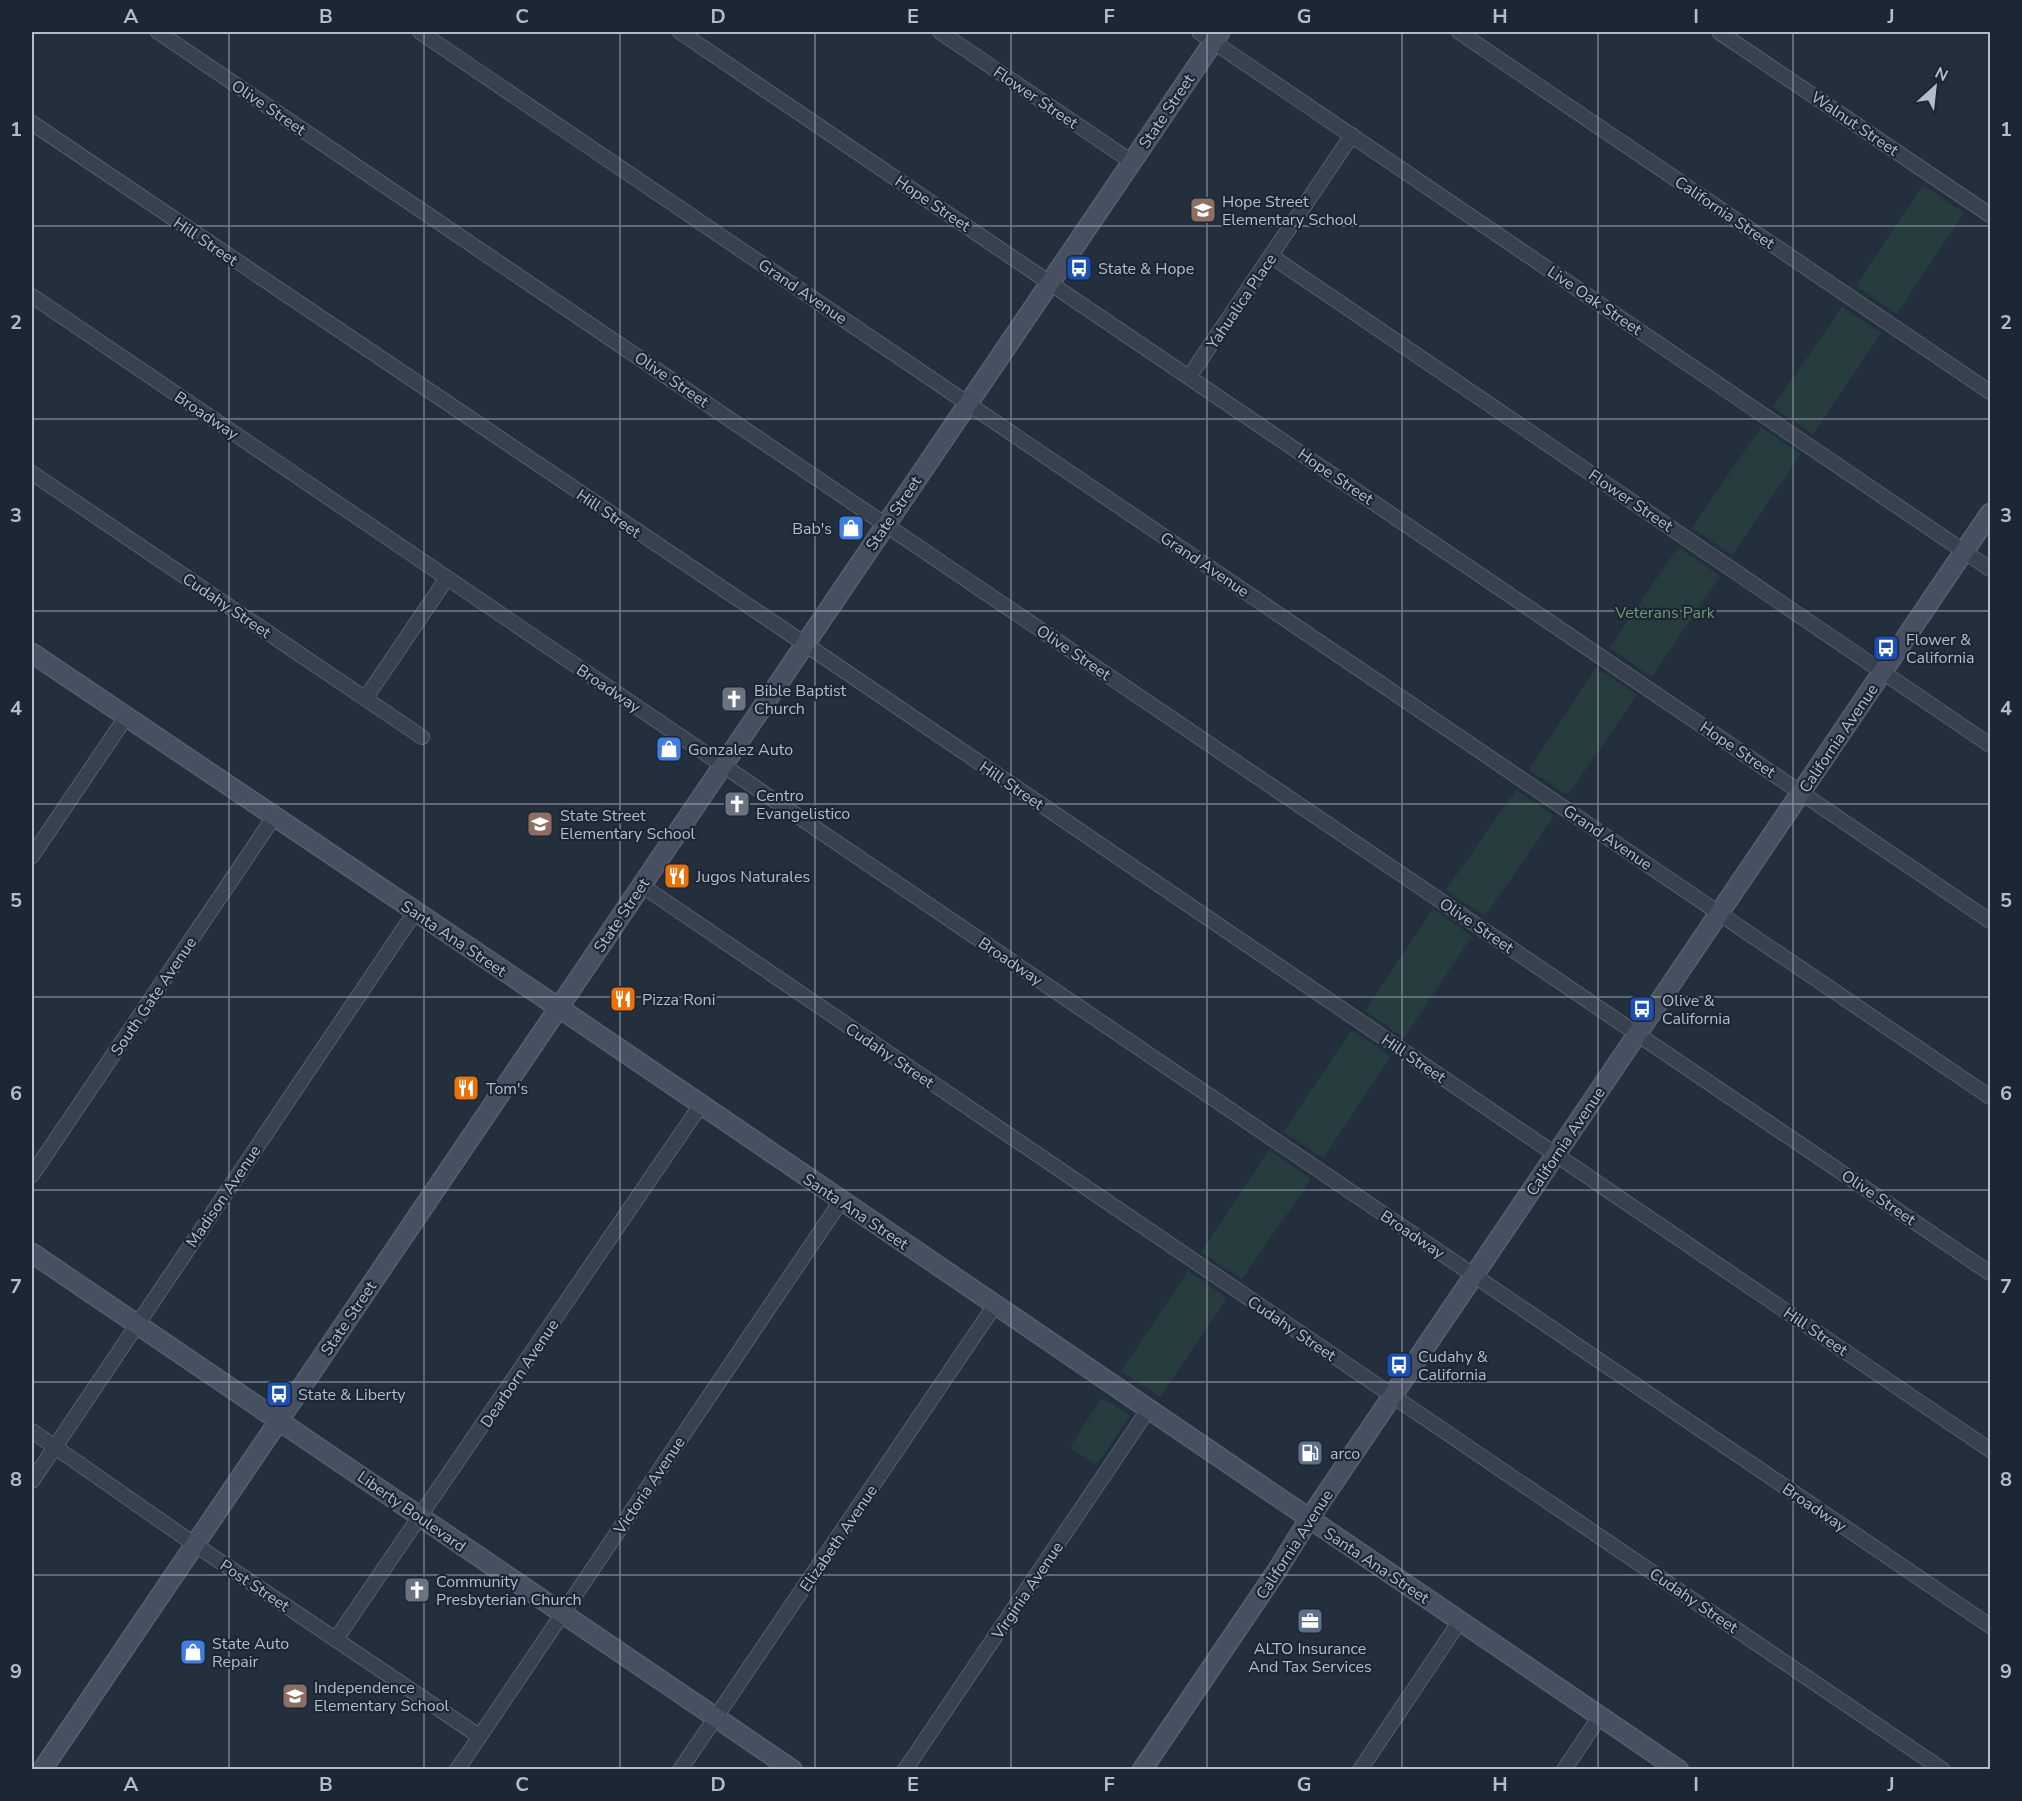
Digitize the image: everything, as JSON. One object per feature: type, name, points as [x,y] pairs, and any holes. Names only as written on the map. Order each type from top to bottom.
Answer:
[{"type":"street","name":"Olive Street","points":[[158,32],[1990,1273]]},
{"type":"street","name":"Grand Avenue","points":[[420,32],[1990,1097]]},
{"type":"street","name":"Hope Street","points":[[680,32],[1990,921]]},
{"type":"street","name":"Flower Street","points":[[940,32],[1132,162]]},
{"type":"street","name":"California Street","points":[[1459,32],[1990,392]]},
{"type":"street","name":"Walnut Street","points":[[1719,32],[1990,215]]},
{"type":"street","name":"State Street","points":[[42,1770],[1132,162],[1211,35]]},
{"type":"street","name":"Live Oak Street","points":[[1211,35],[1352,135],[1990,569]]},
{"type":"street","name":"Hill Street","points":[[32,123],[805,644],[1990,1450]]},
{"type":"street","name":"Yahualica Place","points":[[1189,377],[1352,135]]},
{"type":"street","name":"Flower Street","points":[[1271,256],[1990,745]]},
{"type":"street","name":"Broadway","points":[[32,296],[1990,1626]]},
{"type":"street","name":"Cudahy Street","points":[[32,473],[422,737]]},
{"type":"street","name":"California Avenue","points":[[1142,1770],[1276,1572],[1309,1519],[1990,513]]},
{"type":"street","points":[[365,699],[447,578]]},
{"type":"street","name":"Santa Ana Street","points":[[32,653],[1679,1770]]},
{"type":"street","points":[[32,856],[126,717]]},
{"type":"street","name":"South Gate Avenue","points":[[32,1175],[274,817]]},
{"type":"street","name":"Cudahy Street","points":[[641,885],[1943,1770]]},
{"type":"street","name":"Madison Avenue","points":[[32,1481],[415,912]]},
{"type":"street","name":"Dearborn Avenue","points":[[336,1639],[700,1106]]},
{"type":"street","name":"Victoria Avenue","points":[[457,1770],[841,1201]]},
{"type":"street","name":"Liberty Boulevard","points":[[32,1253],[793,1770]]},
{"type":"street","name":"Elizabeth Avenue","points":[[680,1770],[995,1305]]},
{"type":"street","name":"Virginia Avenue","points":[[905,1770],[1148,1410]]},
{"type":"street","name":"Post Street","points":[[32,1431],[194,1544],[479,1736]]},
{"type":"street","points":[[1360,1770],[1460,1621]]},
{"type":"street","points":[[1564,1770],[1600,1716]]},
{"type":"green space","points":[[1923,185],[1964,213],[1897,314],[1856,286]]},
{"type":"green space","points":[[1842,307],[1881,333],[1813,434],[1773,407]]},
{"type":"green space","points":[[1761,427],[1801,454],[1732,555],[1692,528]]},
{"type":"green space","name":"Veterans Park","points":[[1678,547],[1720,576],[1652,677],[1610,648]]},
{"type":"green space","points":[[1596,668],[1637,695],[1568,795],[1529,770]]},
{"type":"green space","points":[[1516,790],[1554,816],[1485,916],[1446,890]]},
{"type":"green space","points":[[1433,909],[1472,936],[1404,1038],[1365,1011]]},
{"type":"green space","points":[[1352,1030],[1391,1057],[1323,1158],[1283,1132]]},
{"type":"green space","points":[[1269,1150],[1311,1179],[1242,1279],[1201,1252]]},
{"type":"green space","points":[[1188,1271],[1227,1298],[1160,1397],[1121,1371]]},
{"type":"green space","points":[[1102,1398],[1130,1416],[1096,1465],[1070,1447]]},
{"type":"place","name":"Hope Street Elementary School","points":[[1203,210]]},
{"type":"place","name":"State & Hope","points":[[1079,268]]},
{"type":"place","name":"Bab's","points":[[851,528]]},
{"type":"place","name":"Flower & California","points":[[1886,648]]},
{"type":"place","name":"Bible Baptist Church","points":[[734,699]]},
{"type":"place","name":"Gonzalez Auto","points":[[669,749]]},
{"type":"place","name":"Centro Evangelistico","points":[[737,804]]},
{"type":"place","name":"State Street Elementary School","points":[[540,824]]},
{"type":"place","name":"Jugos Naturales","points":[[677,876]]},
{"type":"place","name":"Pizza Roni","points":[[623,999]]},
{"type":"place","name":"Olive & California","points":[[1642,1009]]},
{"type":"place","name":"Tom's","points":[[466,1088]]},
{"type":"place","name":"Cudahy & California","points":[[1399,1365]]},
{"type":"place","name":"State & Liberty","points":[[279,1394]]},
{"type":"place","name":"arco","points":[[1310,1453]]},
{"type":"place","name":"Community Presbyterian Church","points":[[417,1590]]},
{"type":"place","name":"ALTO Insurance And Tax Services","points":[[1310,1621]]},
{"type":"place","name":"State Auto Repair","points":[[193,1652]]},
{"type":"place","name":"Independence Elementary School","points":[[295,1696]]}]
